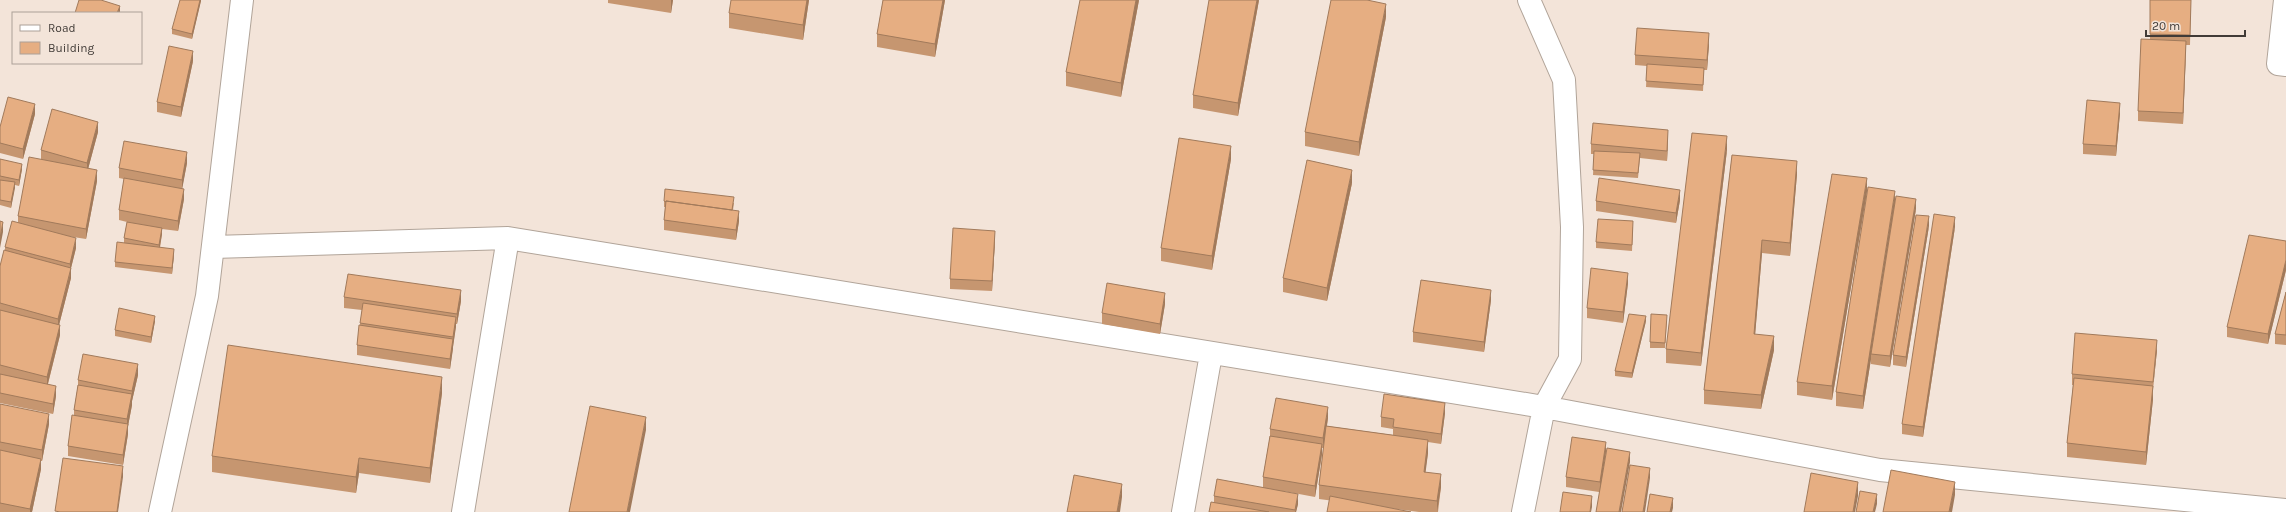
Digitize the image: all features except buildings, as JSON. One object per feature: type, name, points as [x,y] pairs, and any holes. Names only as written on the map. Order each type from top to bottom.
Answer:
[{"type":"street","points":[[160,512],[207,296],[242,0]]},
{"type":"street","points":[[1522,512],[1544,408],[1570,359],[1572,227],[1564,80],[1529,0]]},
{"type":"street","points":[[2285,0],[2278,64],[2286,65]]},
{"type":"street","points":[[213,247],[508,238],[1544,408],[1880,470],[2286,510]]},
{"type":"street","points":[[463,512],[508,238]]},
{"type":"street","points":[[1183,512],[1211,354]]}]
